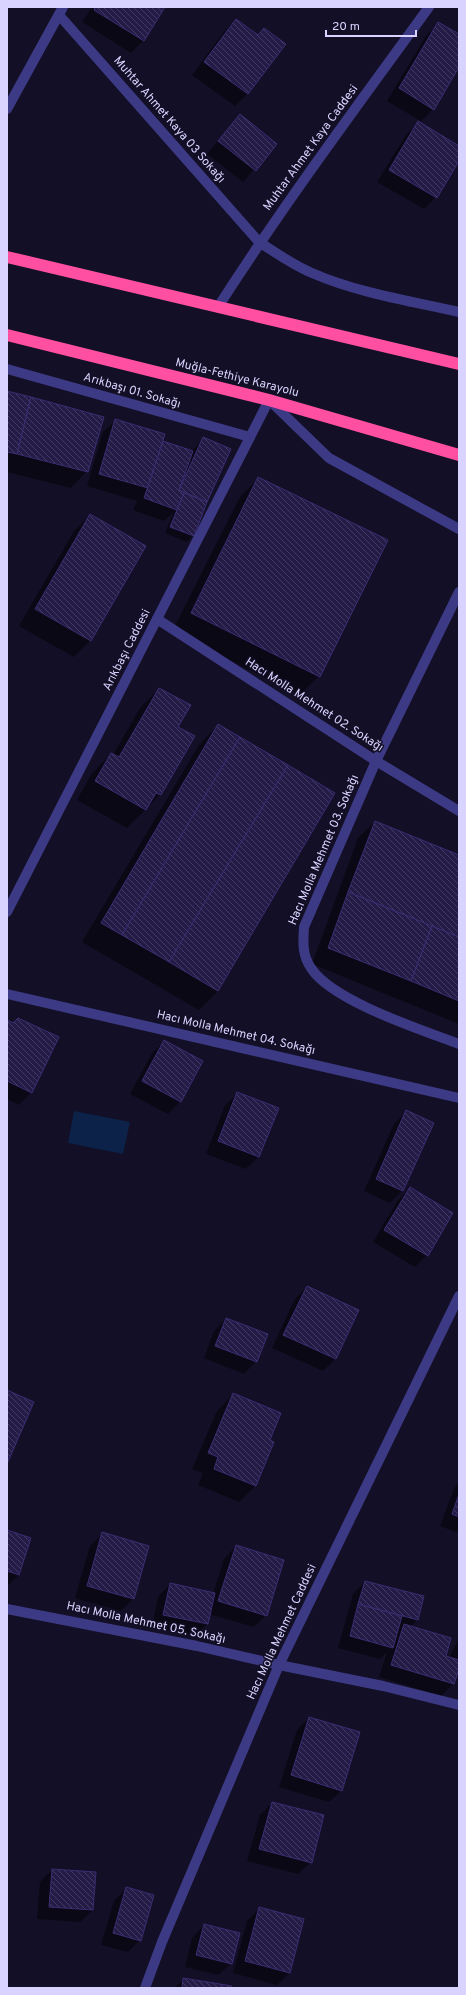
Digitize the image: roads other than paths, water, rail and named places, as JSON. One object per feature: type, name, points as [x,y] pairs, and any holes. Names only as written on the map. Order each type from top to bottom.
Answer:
[{"type":"highway","points":[[7,256],[459,364]]},
{"type":"highway","name":"Muğla-Fethiye Karayolu","points":[[7,335],[269,400],[459,455]]},
{"type":"street","name":"Muhtar Ahmet Kaya Caddesi","points":[[218,307],[259,242],[310,169],[429,7]]},
{"type":"street","name":"Muhtar Ahmet Kaya 03 Sokağı","points":[[61,11],[259,242],[288,261],[312,273],[334,281],[397,298],[459,312]]},
{"type":"street","points":[[7,108],[61,11]]},
{"type":"street","name":"Arıkbaşı 01. Sokağı","points":[[7,369],[250,437]]},
{"type":"street","points":[[269,400],[329,458],[459,528]]},
{"type":"street","name":"Arıkbaşı Caddesi","points":[[7,912],[269,400]]},
{"type":"street","name":"Hacı Molla Mehmet 03. Sokağı","points":[[459,592],[376,761],[304,927],[302,950],[311,969],[326,983],[352,1000],[389,1018],[459,1044]]},
{"type":"street","name":"Hacı Molla Mehmet 02. Sokağı","points":[[157,619],[376,761],[459,811]]},
{"type":"street","name":"Hacı Molla Mehmet 04. Sokağı","points":[[7,994],[459,1098]]},
{"type":"street","name":"Hacı Molla Mehmet Caddesi","points":[[146,1988],[162,1942],[279,1665],[459,1296]]},
{"type":"street","name":"Hacı Molla Mehmet 05. Sokağı","points":[[7,1609],[189,1644],[279,1665],[383,1686],[459,1705]]},
{"type":"water","points":[[74,1111],[130,1122],[123,1154],[68,1143]]}]
